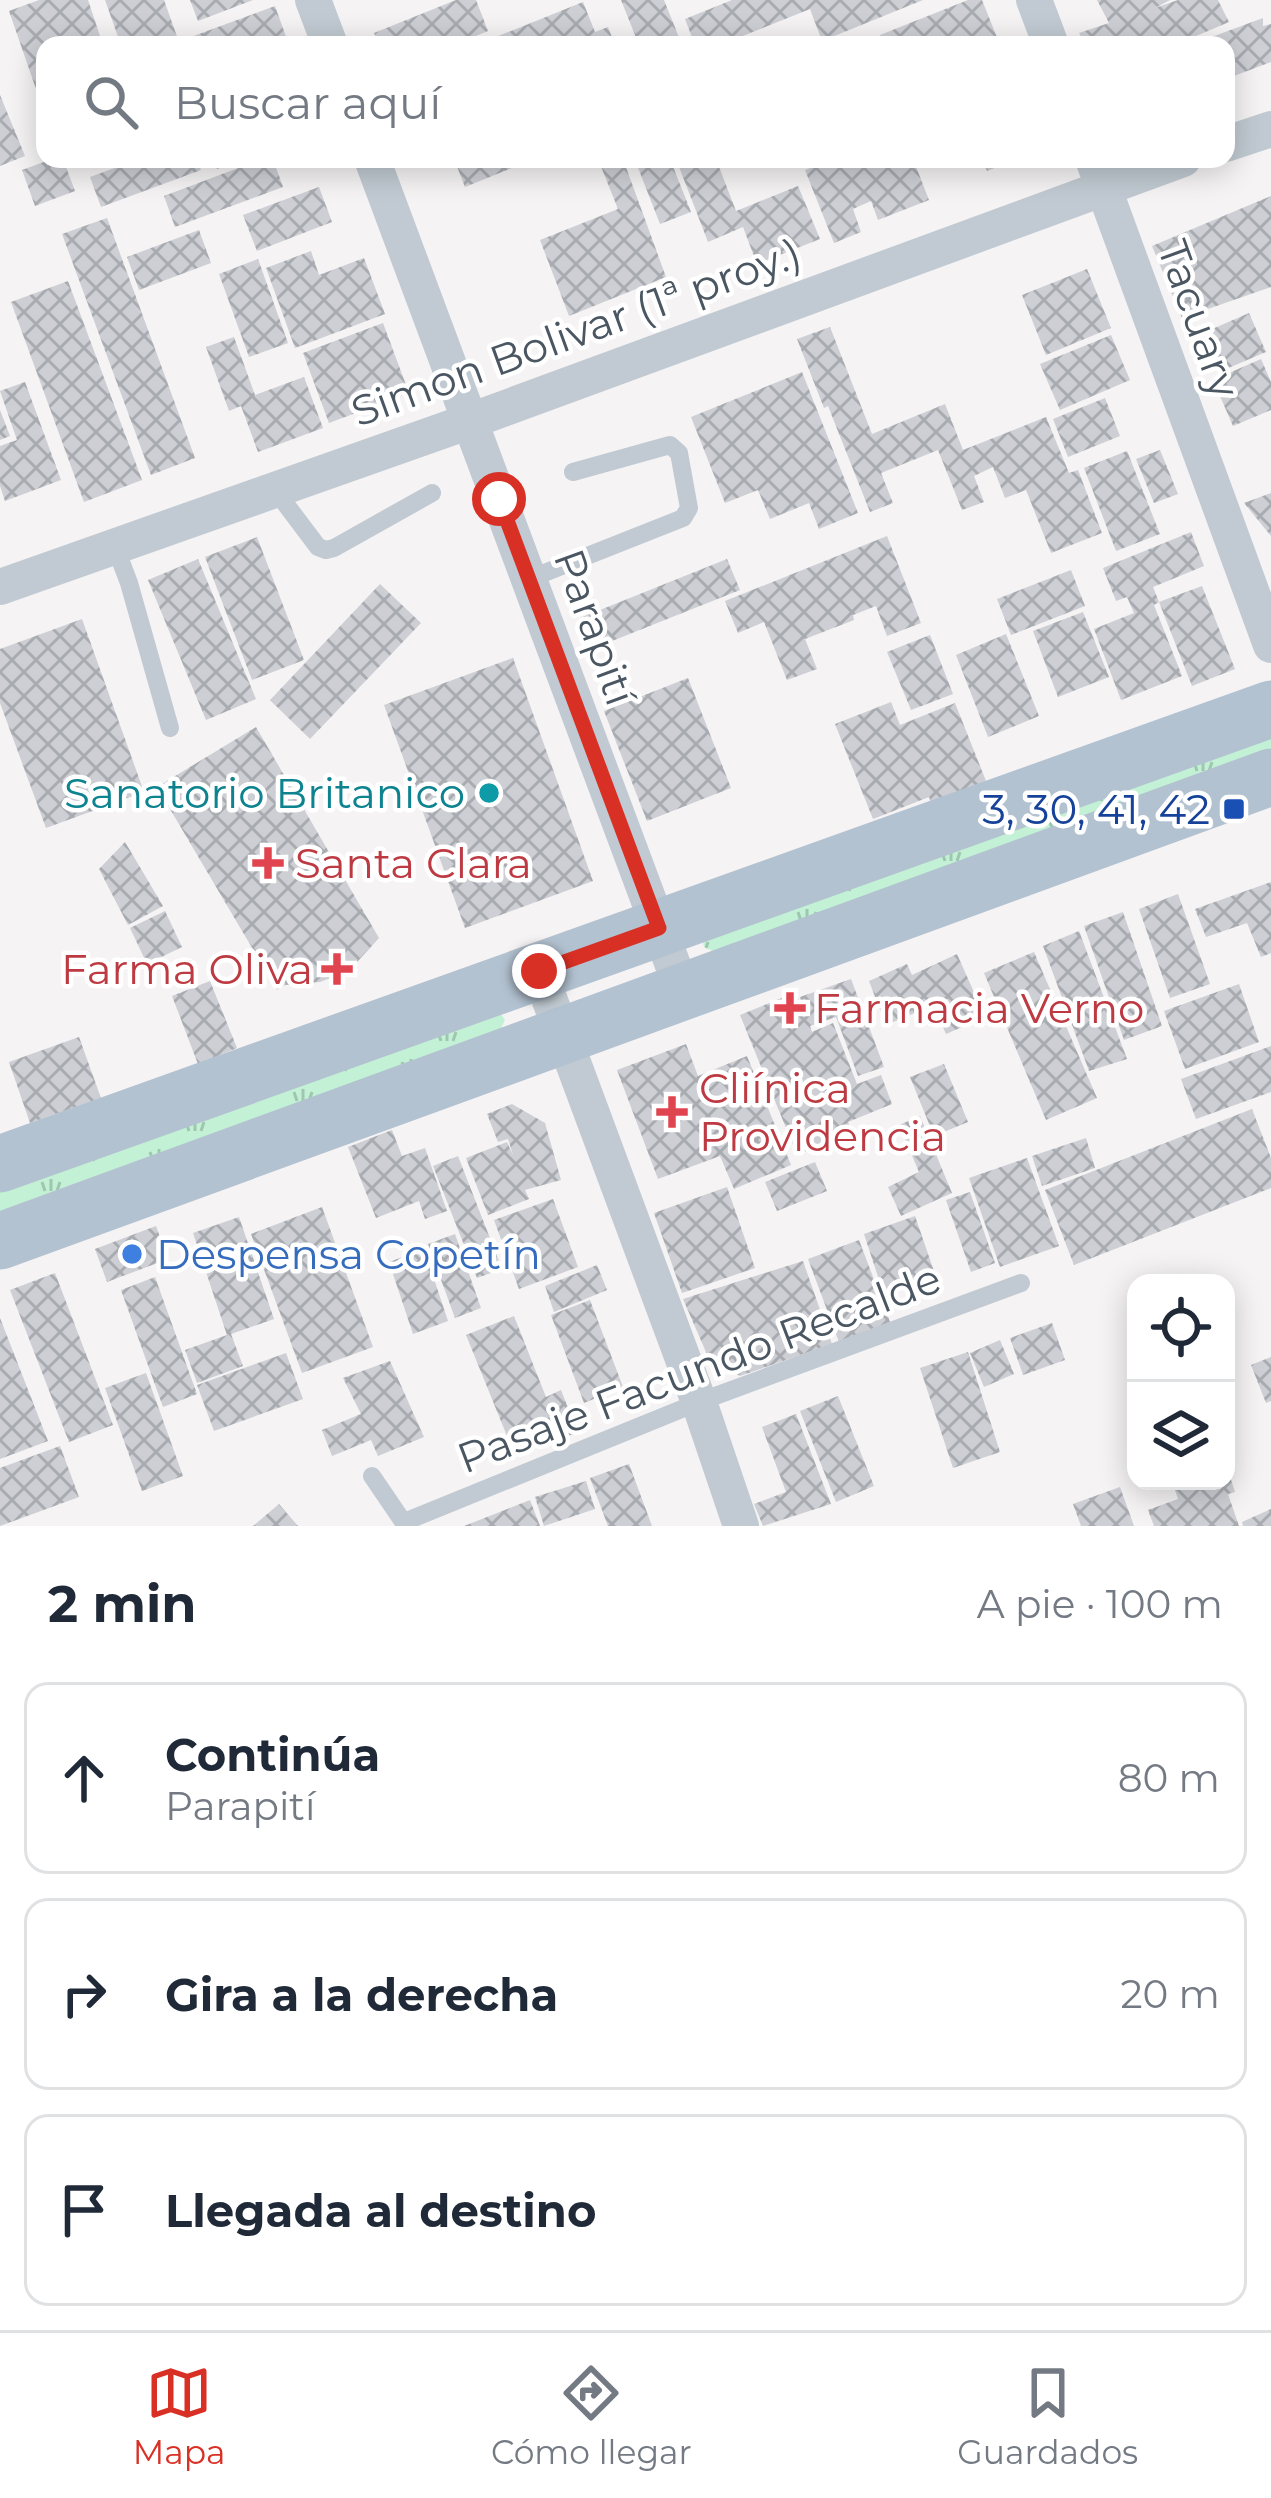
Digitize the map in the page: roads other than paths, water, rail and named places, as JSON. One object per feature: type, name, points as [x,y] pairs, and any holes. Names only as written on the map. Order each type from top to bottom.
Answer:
[{"type":"main road","points":[[0,1164],[1271,709]]},
{"type":"main road","points":[[0,1241],[1271,777]]},
{"type":"street","points":[[313,0],[327,36]]},
{"type":"street","points":[[1034,0],[1048,36]]},
{"type":"street","points":[[1235,141],[1271,129]]},
{"type":"street","name":"Parapití","points":[[375,168],[683,992]]},
{"type":"street","name":"Simon Bolivar (1ª proy.)","points":[[0,587],[470,421],[1098,173],[1128,168]]},
{"type":"street","name":"Tacuary","points":[[1098,173],[1271,645]]},
{"type":"street","points":[[539,971],[741,1526]]},
{"type":"lane","points":[[529,579],[683,518],[689,508],[679,453],[670,446],[573,472]]},
{"type":"lane","points":[[275,490],[318,547],[326,550],[432,493]]},
{"type":"lane","points":[[115,547],[170,728]]},
{"type":"lane","name":"Pasaje Facundo Recalde","points":[[371,1476],[405,1524],[699,1402],[1021,1283]]},
{"type":"place","name":"Sanatorio Britanico","points":[[489,793]]},
{"type":"place","name":"3, 30, 41, 42","points":[[1234,809]]},
{"type":"place","name":"Santa Clara","points":[[268,863]]},
{"type":"place","name":"Farma Oliva","points":[[337,969]]},
{"type":"place","name":"Farmacia Verno","points":[[790,1008]]},
{"type":"place","name":"Cliínica Providencia","points":[[672,1112]]},
{"type":"place","name":"Despensa Copetín","points":[[132,1254]]}]
